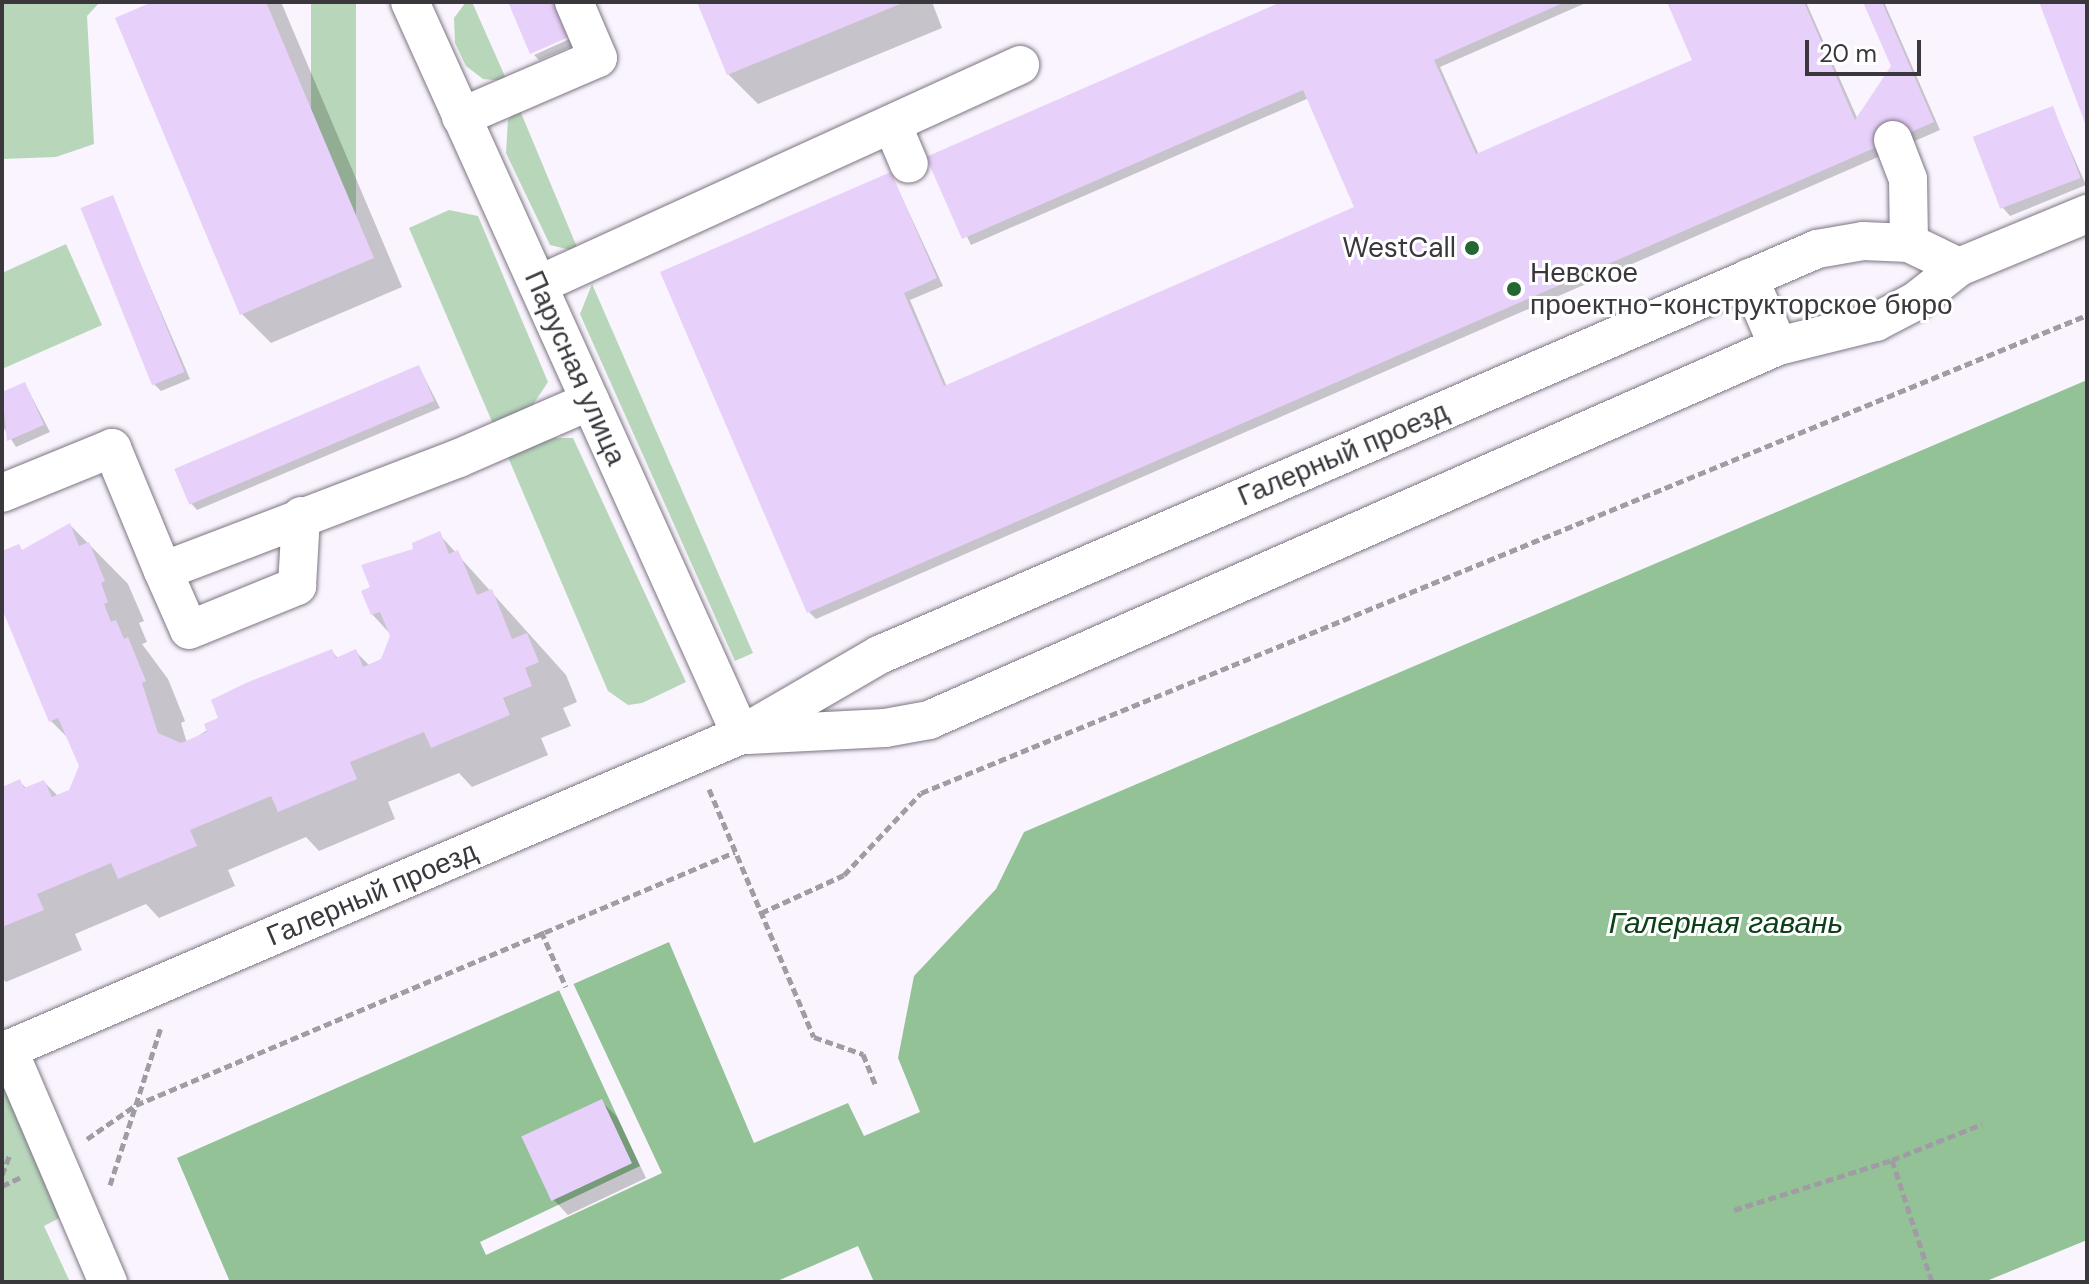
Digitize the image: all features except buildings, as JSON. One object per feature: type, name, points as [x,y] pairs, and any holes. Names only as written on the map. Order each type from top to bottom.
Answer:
[{"type":"street","name":"Парусная улица","points":[[410,2],[741,735]]},
{"type":"street","points":[[461,117],[598,58],[574,2]]},
{"type":"street","points":[[538,285],[1020,65]]},
{"type":"street","points":[[892,124],[909,164]]},
{"type":"street","points":[[1893,140],[1908,179],[1909,243]]},
{"type":"street","name":"Галерный проезд","points":[[741,735],[885,728],[929,720],[1778,346],[1876,322],[1916,301],[1959,267],[2087,214]]},
{"type":"street","name":"Галерный проезд","points":[[5,1051],[741,735],[879,655],[1817,249],[1863,241],[1909,243],[1959,267]]},
{"type":"street","points":[[1749,278],[1778,346]]},
{"type":"street","points":[[163,571],[459,458],[590,401]]},
{"type":"street","points":[[2,493],[112,448],[189,630],[297,586],[301,516]]},
{"type":"street","points":[[5,1051],[108,1282]]},
{"type":"path","points":[[761,913],[844,875],[921,793],[2087,315]]},
{"type":"path","points":[[708,789],[814,1037],[863,1054],[876,1086]]},
{"type":"path","points":[[56,1162],[136,1105],[541,931],[735,852]]},
{"type":"path","points":[[541,931],[566,987]]},
{"type":"path","points":[[106,1196],[163,1023]]},
{"type":"path","points":[[1734,1210],[1892,1160],[1982,1124]]},
{"type":"path","points":[[1892,1160],[1932,1282]]},
{"type":"shaded area","points":[[2,2],[100,2],[87,16],[94,144],[56,157],[2,159]]},
{"type":"shaded area","points":[[311,2],[356,2],[356,224],[311,224]]},
{"type":"shaded area","points":[[466,2],[472,2],[507,81],[483,79],[466,66],[455,43],[454,18]]},
{"type":"shaded area","points":[[519,108],[579,252],[550,245],[506,153],[508,120]]},
{"type":"shaded area","points":[[449,210],[478,216],[548,382],[532,406],[493,424],[409,228]]},
{"type":"shaded area","points":[[66,244],[102,325],[2,369],[2,273]]},
{"type":"shaded area","points":[[592,284],[753,653],[735,661],[580,314]]},
{"type":"shaded area","points":[[546,438],[573,438],[686,682],[642,703],[628,705],[608,691],[507,455]]},
{"type":"shaded area","points":[[2,1084],[67,1214],[44,1226],[70,1282],[2,1282]]},
{"type":"water","name":"Галерная гавань","points":[[2087,380],[2087,1240],[1984,1282],[874,1282],[858,1246],[775,1282],[230,1282],[177,1158],[669,942],[754,1143],[848,1103],[864,1136],[920,1112],[898,1058],[914,976],[996,889],[1024,832]]},
{"type":"pier","points":[[573,983],[662,1173],[486,1255],[480,1242],[640,1166],[559,990]]},
{"type":"place","name":"WestCall","points":[[1472,248]]},
{"type":"place","name":"Невское проектно-конструкторское бюро","points":[[1514,289]]}]
